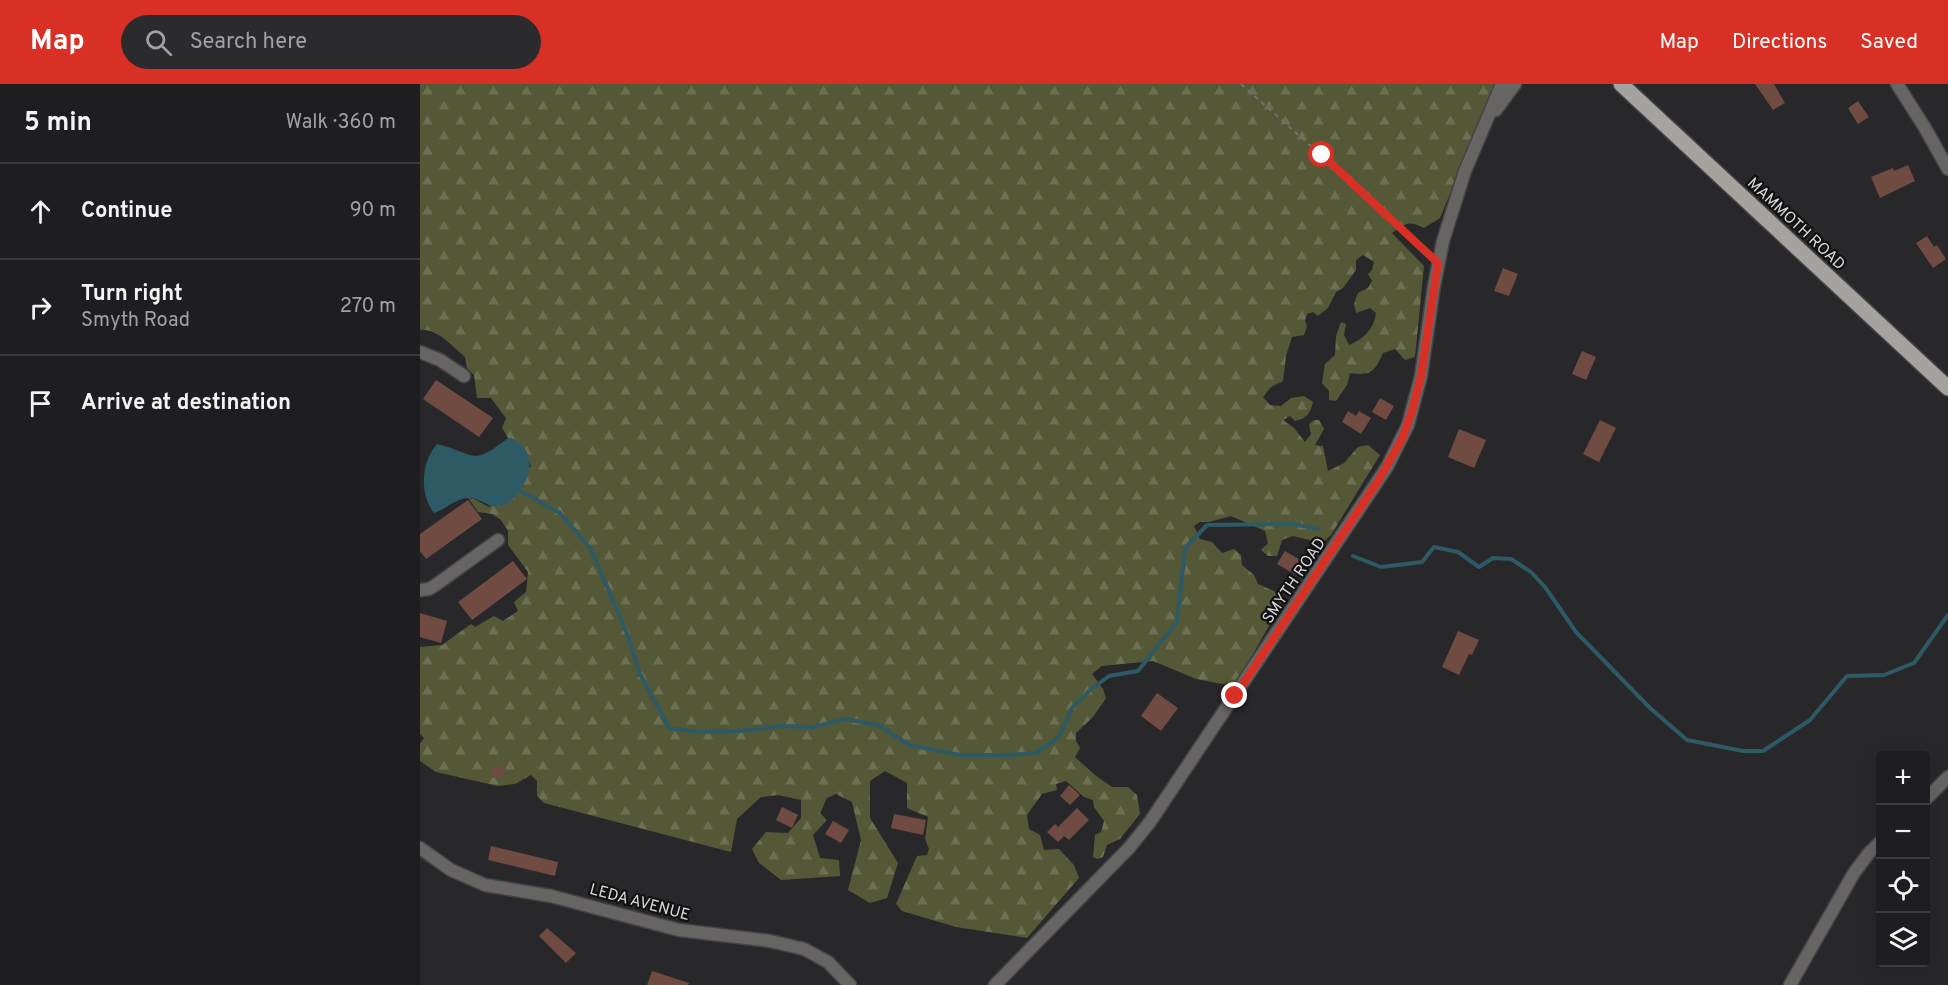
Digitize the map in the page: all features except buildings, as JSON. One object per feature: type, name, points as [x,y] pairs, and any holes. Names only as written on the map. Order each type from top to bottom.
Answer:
[{"type":"main road","name":"MAMMOTH ROAD","points":[[1621,84],[1948,388]]},
{"type":"street","name":"SMYTH ROAD","points":[[995,985],[1129,848],[1150,822],[1378,481],[1402,439],[1421,376],[1438,263],[1456,197],[1502,84]]},
{"type":"street","name":"SMYTH ROAD","points":[[1486,124],[1515,84]]},
{"type":"street","points":[[1897,84],[1948,169]]},
{"type":"street","points":[[420,352],[440,360],[464,376]]},
{"type":"street","points":[[420,590],[429,589],[437,584],[498,540]]},
{"type":"street","points":[[1930,795],[1948,777]]},
{"type":"street","points":[[1790,985],[1854,873],[1876,847]]},
{"type":"street","name":"LEDA AVENUE","points":[[420,848],[451,870],[485,885],[551,896],[679,930],[770,941],[804,949],[828,962],[850,985]]},
{"type":"path","points":[[1241,84],[1322,155],[1438,263]]},
{"type":"green space","points":[[420,84],[1495,84],[1440,218],[1424,228],[1407,224],[1392,233],[1424,266],[1415,357],[1405,360],[1395,349],[1383,353],[1371,371],[1362,374],[1350,373],[1347,385],[1336,401],[1329,400],[1329,391],[1322,383],[1325,364],[1335,355],[1336,336],[1341,322],[1346,324],[1344,335],[1349,345],[1367,333],[1375,319],[1376,313],[1370,308],[1356,313],[1354,304],[1358,293],[1368,288],[1372,281],[1368,274],[1374,262],[1363,255],[1356,260],[1356,270],[1343,288],[1336,292],[1328,308],[1318,316],[1313,312],[1307,314],[1304,335],[1292,337],[1286,356],[1283,381],[1271,387],[1263,397],[1270,405],[1281,406],[1291,398],[1304,396],[1313,402],[1305,417],[1295,421],[1290,416],[1283,420],[1294,428],[1305,442],[1311,434],[1309,424],[1314,420],[1319,420],[1324,429],[1315,445],[1323,446],[1328,471],[1344,463],[1358,447],[1368,445],[1380,455],[1331,535],[1322,543],[1293,536],[1282,540],[1277,556],[1268,556],[1261,550],[1268,543],[1265,531],[1231,516],[1200,522],[1194,526],[1200,539],[1212,542],[1222,553],[1234,549],[1241,555],[1242,565],[1254,575],[1258,584],[1274,591],[1282,600],[1278,610],[1237,682],[1222,684],[1196,679],[1153,661],[1102,666],[1092,674],[1103,689],[1106,698],[1093,717],[1076,733],[1076,741],[1080,748],[1075,757],[1112,787],[1128,787],[1137,795],[1140,814],[1120,839],[1107,845],[1103,857],[1097,859],[1093,857],[1095,835],[1101,832],[1104,821],[1094,807],[1093,800],[1084,797],[1066,781],[1056,784],[1057,790],[1042,794],[1027,815],[1029,829],[1040,835],[1044,850],[1059,849],[1074,865],[1079,878],[1027,938],[956,927],[902,911],[896,904],[917,856],[927,855],[929,849],[925,838],[928,817],[907,808],[907,783],[885,771],[870,781],[870,818],[898,863],[887,898],[870,903],[848,890],[861,840],[852,802],[836,794],[827,798],[820,813],[827,820],[813,835],[820,858],[839,860],[840,876],[781,880],[759,863],[752,849],[766,832],[788,833],[801,818],[801,800],[778,795],[761,797],[737,819],[731,852],[544,803],[537,796],[537,781],[531,775],[515,784],[498,786],[436,772],[420,761],[420,744],[424,738],[420,734],[420,647],[442,645],[471,624],[475,627],[494,616],[503,621],[518,611],[514,602],[526,592],[528,572],[508,545],[508,531],[501,520],[492,514],[478,512],[468,498],[489,507],[531,466],[523,447],[508,438],[502,428],[506,418],[491,398],[477,398],[474,375],[467,368],[465,357],[439,335],[420,330]]},
{"type":"water","points":[[508,438],[520,443],[529,457],[530,465],[521,490],[513,499],[507,504],[494,506],[468,498],[434,513],[426,497],[424,479],[427,461],[437,444],[474,456],[487,453]]},
{"type":"waterway","points":[[520,491],[560,513],[591,549],[628,636],[640,674],[669,728],[699,732],[740,731],[781,726],[814,727],[845,719],[878,725],[909,745],[960,755],[1036,753],[1059,737],[1072,708],[1089,691],[1109,676],[1138,671],[1177,622],[1185,548],[1207,525],[1294,524],[1318,529]]},
{"type":"waterway","points":[[1353,556],[1381,567],[1422,562],[1434,547],[1458,552],[1479,567],[1493,558],[1511,559],[1531,572],[1545,587],[1576,632],[1650,708],[1687,740],[1743,751],[1763,751],[1810,720],[1847,676],[1884,675],[1914,663],[1948,615]]},
{"type":"route","points":[[1235,696],[1387,467],[1408,425],[1421,376],[1438,263],[1322,155]]}]
